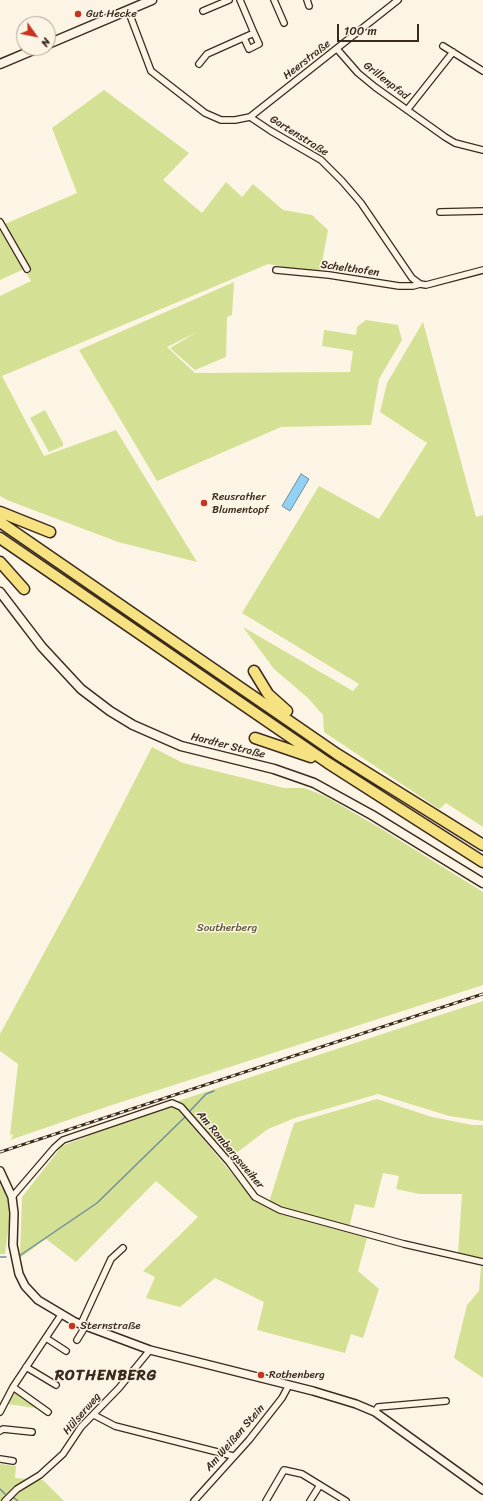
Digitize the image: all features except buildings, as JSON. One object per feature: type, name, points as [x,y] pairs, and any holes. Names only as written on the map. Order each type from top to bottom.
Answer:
[{"type":"highway","points":[[0,512],[50,532]]},
{"type":"highway","points":[[0,522],[338,754],[483,845]]},
{"type":"highway","points":[[0,538],[328,763],[483,862]]},
{"type":"highway","points":[[0,562],[24,588]]},
{"type":"highway","points":[[254,672],[268,694],[292,715],[299,727]]},
{"type":"highway","points":[[255,738],[286,747],[328,763]]},
{"type":"main road","points":[[56,41],[152,0]]},
{"type":"main road","points":[[0,64],[19,56]]},
{"type":"main road","name":"Hardter Straße","points":[[0,592],[42,648],[76,684],[110,711],[133,725],[181,746],[274,769],[314,783],[372,814],[483,883]]},
{"type":"street","points":[[203,12],[229,0]]},
{"type":"street","points":[[240,0],[259,44],[249,49],[244,38]]},
{"type":"street","points":[[274,0],[284,23]]},
{"type":"street","name":"Heerstraße","points":[[250,117],[337,49],[395,1]]},
{"type":"street","points":[[128,10],[151,71],[205,113],[222,120],[235,120],[250,117]]},
{"type":"street","points":[[199,64],[207,54],[254,33]]},
{"type":"street","points":[[443,46],[483,71]]},
{"type":"street","name":"Grillenpfad","points":[[337,49],[358,73],[407,110],[455,143],[483,150]]},
{"type":"street","name":"Grillenpfad","points":[[407,110],[422,89],[453,52]]},
{"type":"street","name":"Gartenstraße","points":[[250,117],[321,160],[342,181],[361,204],[412,278],[420,284]]},
{"type":"street","points":[[440,212],[483,211]]},
{"type":"street","points":[[0,222],[27,269]]},
{"type":"street","name":"Schelthofen","points":[[276,270],[329,275],[399,286],[413,286],[420,284]]},
{"type":"street","points":[[420,284],[426,285],[483,270]]},
{"type":"street","name":"Am Rombergsweiher","points":[[12,1197],[54,1148],[63,1140],[172,1103],[181,1107],[229,1162],[255,1197],[280,1210],[404,1244],[483,1262]]},
{"type":"street","points":[[0,1171],[12,1197],[14,1212],[13,1245],[19,1274],[25,1286],[32,1295],[61,1315],[83,1326],[150,1350],[289,1385],[356,1404],[375,1412],[482,1486]]},
{"type":"street","points":[[77,1340],[111,1259],[123,1248]]},
{"type":"street","points":[[0,1412],[2,1404],[61,1315]]},
{"type":"street","points":[[46,1338],[66,1351]]},
{"type":"street","name":"Hülserweg","points":[[5,1501],[17,1489],[40,1475],[59,1457],[81,1427],[94,1415],[150,1350]]},
{"type":"street","points":[[26,1367],[56,1385]]},
{"type":"street","name":"Am Weißen Stein","points":[[194,1501],[282,1398],[289,1385]]},
{"type":"street","points":[[13,1388],[48,1412]]},
{"type":"street","points":[[375,1412],[378,1407],[446,1401]]},
{"type":"street","points":[[94,1415],[115,1426],[233,1456]]},
{"type":"street","points":[[0,1431],[3,1429],[32,1432]]},
{"type":"street","points":[[0,1460],[13,1461]]},
{"type":"street","points":[[266,1501],[284,1470],[302,1474],[346,1501]]},
{"type":"street","points":[[310,1501],[320,1485]]},
{"type":"green space","points":[[104,90],[189,153],[163,180],[202,213],[226,182],[242,197],[253,184],[283,210],[312,215],[328,230],[320,273],[268,264],[2,376],[44,456],[116,430],[197,562],[118,542],[0,496],[0,296],[31,281],[24,269],[0,280],[0,226],[77,193],[52,128]]},
{"type":"green space","points":[[234,282],[232,315],[227,317],[226,357],[195,370],[170,348],[197,332],[167,347],[195,373],[350,372],[353,351],[322,346],[324,330],[356,335],[357,327],[366,320],[398,325],[402,340],[379,379],[371,425],[281,427],[157,481],[79,350]]},
{"type":"green space","points":[[423,322],[476,517],[483,515],[483,827],[446,803],[439,809],[324,732],[323,715],[308,698],[274,669],[243,627],[353,691],[359,684],[242,613],[319,486],[379,519],[427,443],[380,412],[387,383]]},
{"type":"green space","points":[[45,410],[63,443],[63,446],[49,452],[30,418]]},
{"type":"green space","name":"Southerberg","points":[[152,747],[183,763],[284,788],[304,788],[325,796],[380,828],[483,892],[483,985],[109,1106],[10,1140],[14,1134],[10,1135],[18,1064],[0,1051],[0,1034],[87,874]]},
{"type":"green space","points":[[483,1001],[483,1121],[449,1116],[378,1094],[295,1118],[268,1129],[231,1157],[226,1155],[193,1118],[189,1122],[254,1200],[281,1214],[367,1238],[358,1271],[379,1289],[363,1338],[351,1334],[345,1353],[257,1330],[264,1302],[215,1278],[180,1307],[146,1298],[155,1277],[143,1271],[198,1217],[156,1181],[76,1262],[46,1239],[20,1258],[22,1197],[62,1146],[172,1103]]},
{"type":"green space","points":[[377,1099],[432,1117],[472,1125],[483,1125],[483,1259],[458,1254],[462,1194],[419,1194],[396,1189],[399,1176],[383,1173],[374,1208],[355,1204],[349,1228],[281,1208],[269,1202],[294,1123]]},
{"type":"green space","points":[[0,1185],[7,1196],[10,1217],[5,1254],[0,1254]]},
{"type":"green space","points":[[481,1266],[483,1266],[483,1378],[454,1358],[467,1305],[479,1291]]},
{"type":"green space","points":[[16,1391],[42,1409],[7,1404]]},
{"type":"green space","points":[[0,1464],[16,1466],[15,1478],[43,1480],[64,1501],[0,1501]]},
{"type":"water","points":[[301,474],[309,479],[290,511],[282,506]]},
{"type":"waterway","points":[[190,1111],[206,1094],[214,1091]]},
{"type":"waterway","points":[[19,1256],[97,1203],[185,1117]]},
{"type":"waterway","points":[[0,1257],[6,1257]]},
{"type":"waterway","points":[[0,1489],[5,1494]]},
{"type":"waterway","points":[[13,1497],[18,1501]]},
{"type":"railway","points":[[0,1152],[483,994]]},
{"type":"place","name":"Gut Hecke","points":[[78,14]]},
{"type":"place","name":"Reusrather Blumentopf","points":[[204,503]]},
{"type":"place","name":"Sternstraße","points":[[72,1326]]},
{"type":"place","name":"Rothenberg","points":[[261,1375]]},
{"type":"district","name":"ROTHENBERG","points":[[106,1376]]}]
